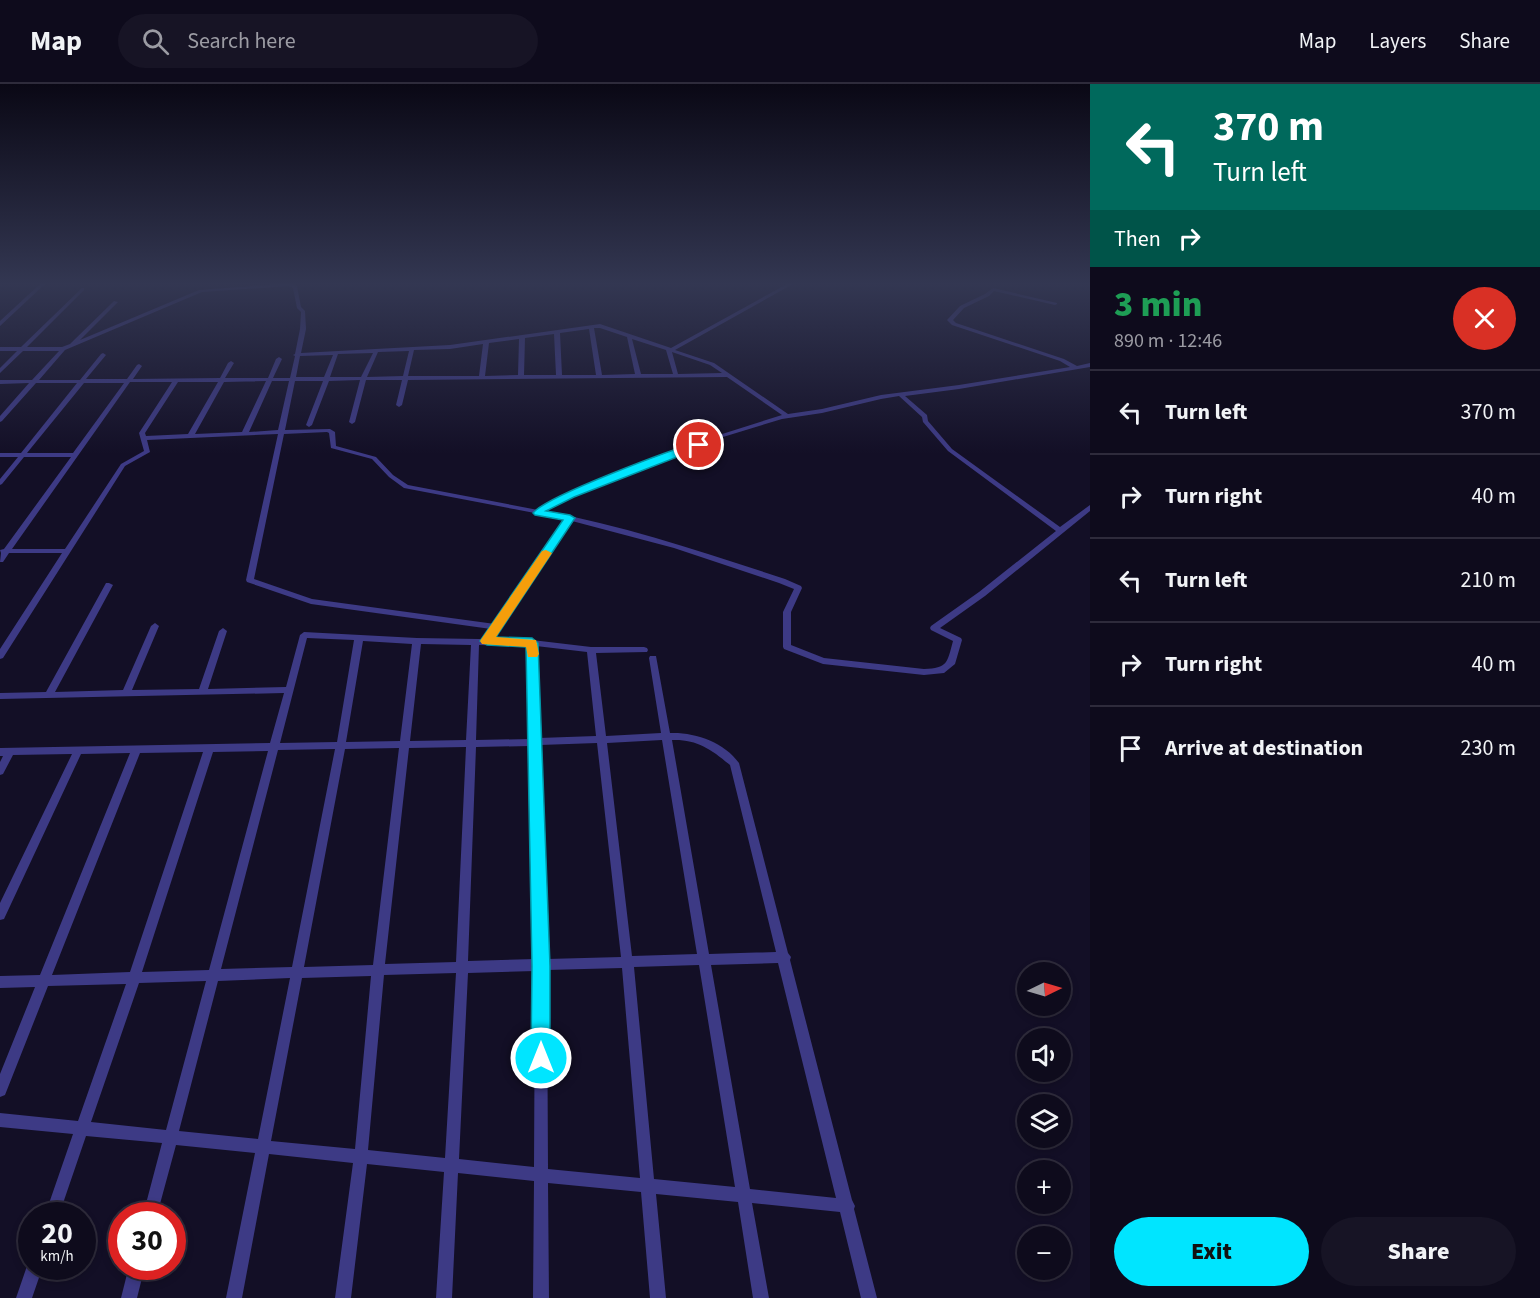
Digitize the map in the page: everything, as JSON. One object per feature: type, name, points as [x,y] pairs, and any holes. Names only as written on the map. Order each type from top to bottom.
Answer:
[{"type":"street","points":[[0,371],[30,341]]},
{"type":"street","points":[[71,345],[76,341]]},
{"type":"street","points":[[0,420],[63,349],[81,341]]},
{"type":"street","points":[[300,341],[250,580],[311,601],[497,627]]},
{"type":"street","points":[[296,355],[412,349],[500,341]]},
{"type":"street","points":[[521,376],[522,341]]},
{"type":"street","points":[[557,341],[559,376]]},
{"type":"street","points":[[593,341],[599,376]]},
{"type":"street","points":[[630,341],[638,375]]},
{"type":"street","points":[[645,341],[712,364],[787,416]]},
{"type":"street","points":[[670,348],[684,341]]},
{"type":"street","points":[[1004,341],[1076,367]]},
{"type":"street","points":[[482,376],[486,343]]},
{"type":"street","points":[[670,348],[676,375]]},
{"type":"street","points":[[0,349],[63,349]]},
{"type":"street","points":[[399,405],[412,349]]},
{"type":"street","points":[[351,423],[364,377],[375,351]]},
{"type":"street","points":[[309,425],[336,353]]},
{"type":"street","points":[[0,483],[104,355]]},
{"type":"street","points":[[245,433],[279,359]]},
{"type":"street","points":[[191,435],[231,363]]},
{"type":"street","points":[[538,513],[570,495],[721,436],[787,416],[1090,365]]},
{"type":"street","points":[[0,560],[3,551],[139,366]]},
{"type":"street","points":[[0,382],[328,377],[728,375]]},
{"type":"street","points":[[0,656],[123,465],[147,453],[142,433],[176,380]]},
{"type":"street","points":[[901,395],[925,416],[926,421],[950,450],[1061,531]]},
{"type":"street","points":[[145,438],[332,432],[333,447],[374,458],[391,476],[406,487],[570,518],[677,546],[798,588],[787,612],[787,647],[823,661],[924,672],[941,671],[952,662],[958,640],[934,628],[982,594],[1090,507]]},
{"type":"street","points":[[0,455],[75,455]]},
{"type":"street","points":[[444,1298],[472,742],[481,641],[497,627],[570,518]]},
{"type":"street","points":[[3,551],[67,551]]},
{"type":"street","points":[[49,694],[109,585]]},
{"type":"street","points":[[126,693],[155,626]]},
{"type":"street","points":[[202,692],[223,631]]},
{"type":"street","points":[[153,1202],[304,635],[417,641],[532,643],[649,654],[761,1298]]},
{"type":"street","points":[[234,1298],[265,1147],[341,745],[359,637]]},
{"type":"street","points":[[343,1298],[361,1156],[378,970],[407,744],[417,641]]},
{"type":"street","points":[[532,643],[541,966],[542,1298]]},
{"type":"street","points":[[591,650],[627,961],[658,1298]]},
{"type":"street","points":[[0,696],[290,690]]},
{"type":"street","points":[[0,771],[5,752],[535,742],[665,736],[693,737],[717,749],[734,763],[848,1206],[869,1298]]},
{"type":"street","points":[[56,1202],[135,976],[209,748]]},
{"type":"street","points":[[0,1090],[136,750]]},
{"type":"street","points":[[0,915],[78,751]]},
{"type":"street","points":[[0,982],[785,957]]},
{"type":"street","points":[[0,1119],[848,1206]]},
{"type":"street","points":[[24,1298],[30,1280]]},
{"type":"street","points":[[129,1298],[134,1280]]},
{"type":"slow traffic","points":[[532,654],[532,643],[487,641],[546,553]]},
{"type":"route","points":[[541,1058],[541,966],[532,643],[487,641],[570,518],[538,513],[542,509],[570,495],[699,445]]}]
